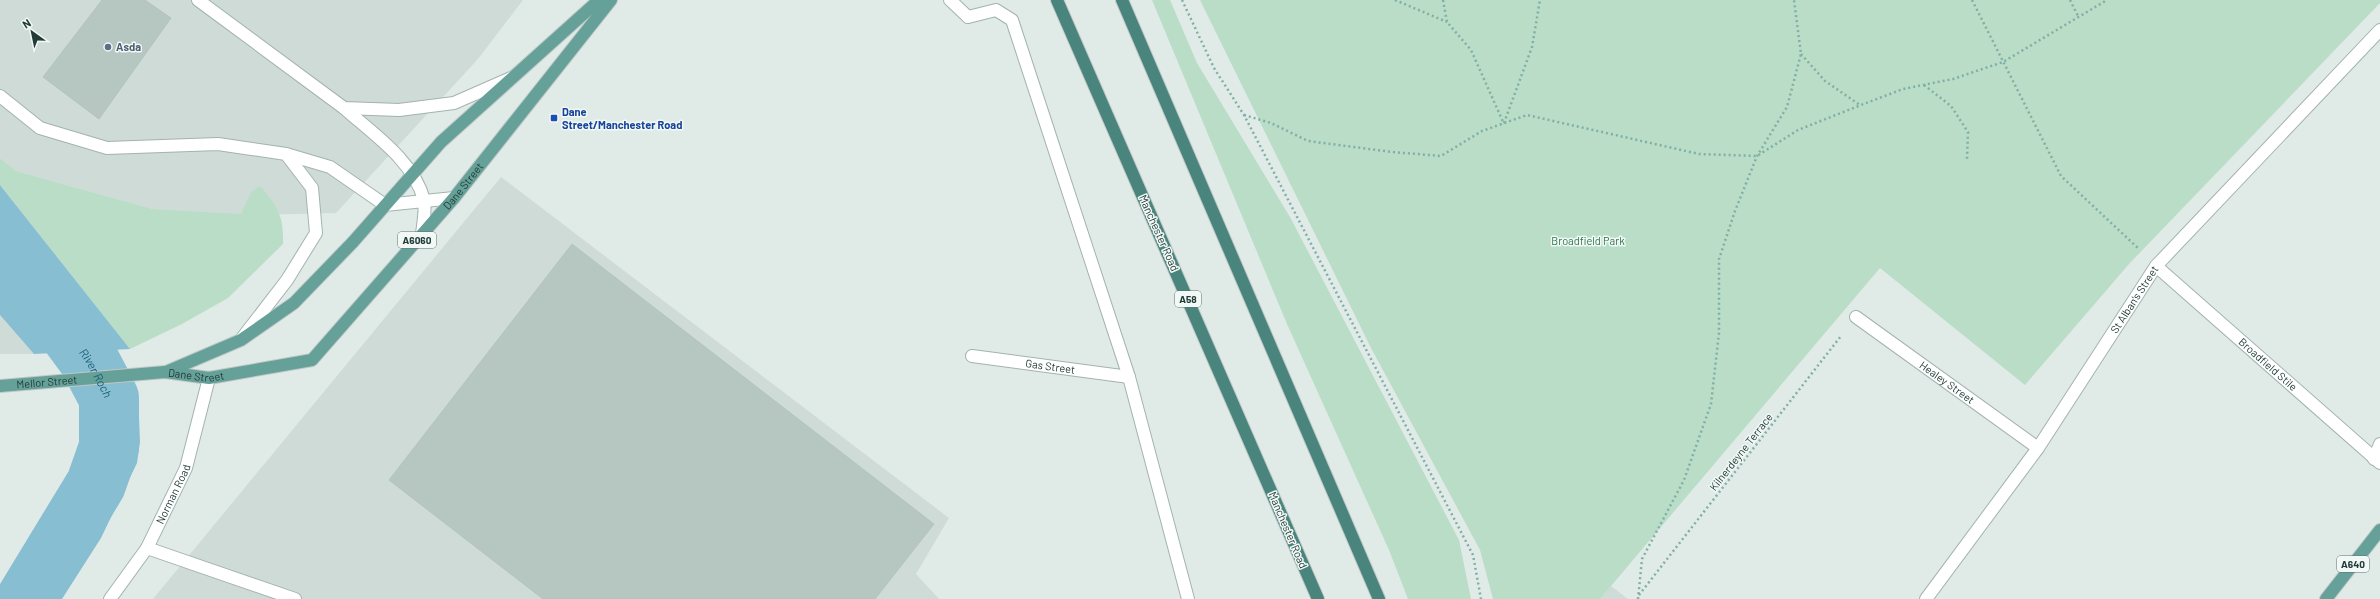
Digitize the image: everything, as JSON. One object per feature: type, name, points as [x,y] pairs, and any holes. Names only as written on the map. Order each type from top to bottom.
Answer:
[{"type":"highway","name":"Manchester Road","points":[[1057,0],[1318,599]]},
{"type":"highway","points":[[1122,0],[1378,599]]},
{"type":"main road","name":"Dane Street","points":[[165,372],[241,340],[294,303],[441,142],[599,0]]},
{"type":"main road","name":"Dane Street","points":[[165,372],[209,378],[312,360],[454,198],[611,0]]},
{"type":"main road","name":"Mellor Street","points":[[0,386],[27,385],[165,372]]},
{"type":"main road","name":"A640","points":[[2326,599],[2380,530]]},
{"type":"street","points":[[198,0],[344,108],[396,154],[412,175],[424,201],[422,234]]},
{"type":"street","points":[[950,0],[968,17],[996,10],[1012,20],[1129,377],[1188,599]]},
{"type":"street","name":"St Alban's Street","points":[[1926,599],[2038,448],[2156,266],[2380,30]]},
{"type":"street","points":[[344,108],[399,110],[454,103],[514,76]]},
{"type":"street","points":[[0,96],[40,128],[106,148],[218,144],[286,154],[330,167],[385,205],[454,198]]},
{"type":"street","points":[[241,340],[287,280],[316,233],[312,188],[286,154]]},
{"type":"street","name":"Broadfield Stile","points":[[2156,266],[2377,461]]},
{"type":"street","name":"Healey Street","points":[[1856,318],[2038,448]]},
{"type":"street","name":"Gas Street","points":[[972,356],[1129,377]]},
{"type":"street","name":"Norman Road","points":[[110,599],[147,548],[186,468],[209,378]]},
{"type":"street","points":[[2377,461],[2380,444]]},
{"type":"street","points":[[147,548],[295,599]]},
{"type":"path","points":[[1182,0],[1214,68],[1244,115],[1473,555],[1481,599]]},
{"type":"path","points":[[1394,0],[1447,22],[1471,50],[1504,124]]},
{"type":"path","points":[[1443,0],[1447,22]]},
{"type":"path","points":[[1504,124],[1532,47],[1540,0]]},
{"type":"path","points":[[1638,597],[1642,559],[1684,480],[1711,404],[1719,333],[1719,259],[1734,211],[1757,156],[1787,107],[1801,54],[1794,0]]},
{"type":"path","points":[[1972,0],[2061,176],[2156,266]]},
{"type":"path","points":[[2070,0],[2078,16]]},
{"type":"path","points":[[1244,115],[1271,123],[1308,141],[1392,152],[1441,156],[1482,131],[1527,115],[1699,154],[1757,156],[1798,130],[1902,89],[1954,79],[2003,62],[2107,0]]},
{"type":"path","points":[[1801,54],[1825,81],[1861,105]]},
{"type":"path","points":[[1923,85],[1950,106],[1968,132],[1967,159]]},
{"type":"path","name":"Kilnerdeyne Terrace","points":[[1638,597],[1856,318]]},
{"type":"shaded area","points":[[0,0],[523,0],[478,59],[336,213],[249,215],[153,209],[16,171],[0,158]]},
{"type":"shaded area","points":[[501,177],[949,518],[916,574],[939,599],[153,599]]},
{"type":"shaded area","points":[[0,315],[34,354],[0,354]]},
{"type":"shaded area","points":[[1611,586],[1628,599],[1600,599]]},
{"type":"green space","points":[[1152,0],[1170,0],[1197,63],[1290,217],[1459,540],[1471,599],[1408,599],[1389,550],[1287,324]]},
{"type":"green space","name":"Broadfield Park","points":[[1200,0],[2380,0],[2380,3],[2129,264],[2025,385],[1880,268],[1600,599],[1493,599],[1480,550],[1371,348]]},
{"type":"green space","points":[[0,158],[16,171],[153,209],[241,214],[251,192],[260,186],[279,212],[283,234],[283,244],[228,298],[182,324],[130,349],[0,185]]},
{"type":"water","points":[[0,185],[130,349],[34,354],[0,315]]},
{"type":"water","points":[[139,417],[140,442],[137,463],[101,538],[62,599],[0,599],[0,586],[52,514],[79,460],[89,422]]},
{"type":"building","name":"Asda","points":[[102,0],[145,0],[171,18],[99,119],[43,77]]},
{"type":"building","points":[[572,244],[934,524],[875,599],[543,599],[389,480]]},
{"type":"waterway","name":"River Roch","points":[[0,253],[61,322],[89,360],[109,398],[109,447],[96,484],[26,599]]},
{"type":"place","name":"Asda","points":[[108,47]]},
{"type":"place","name":"Dane Street/Manchester Road","points":[[554,118]]}]
